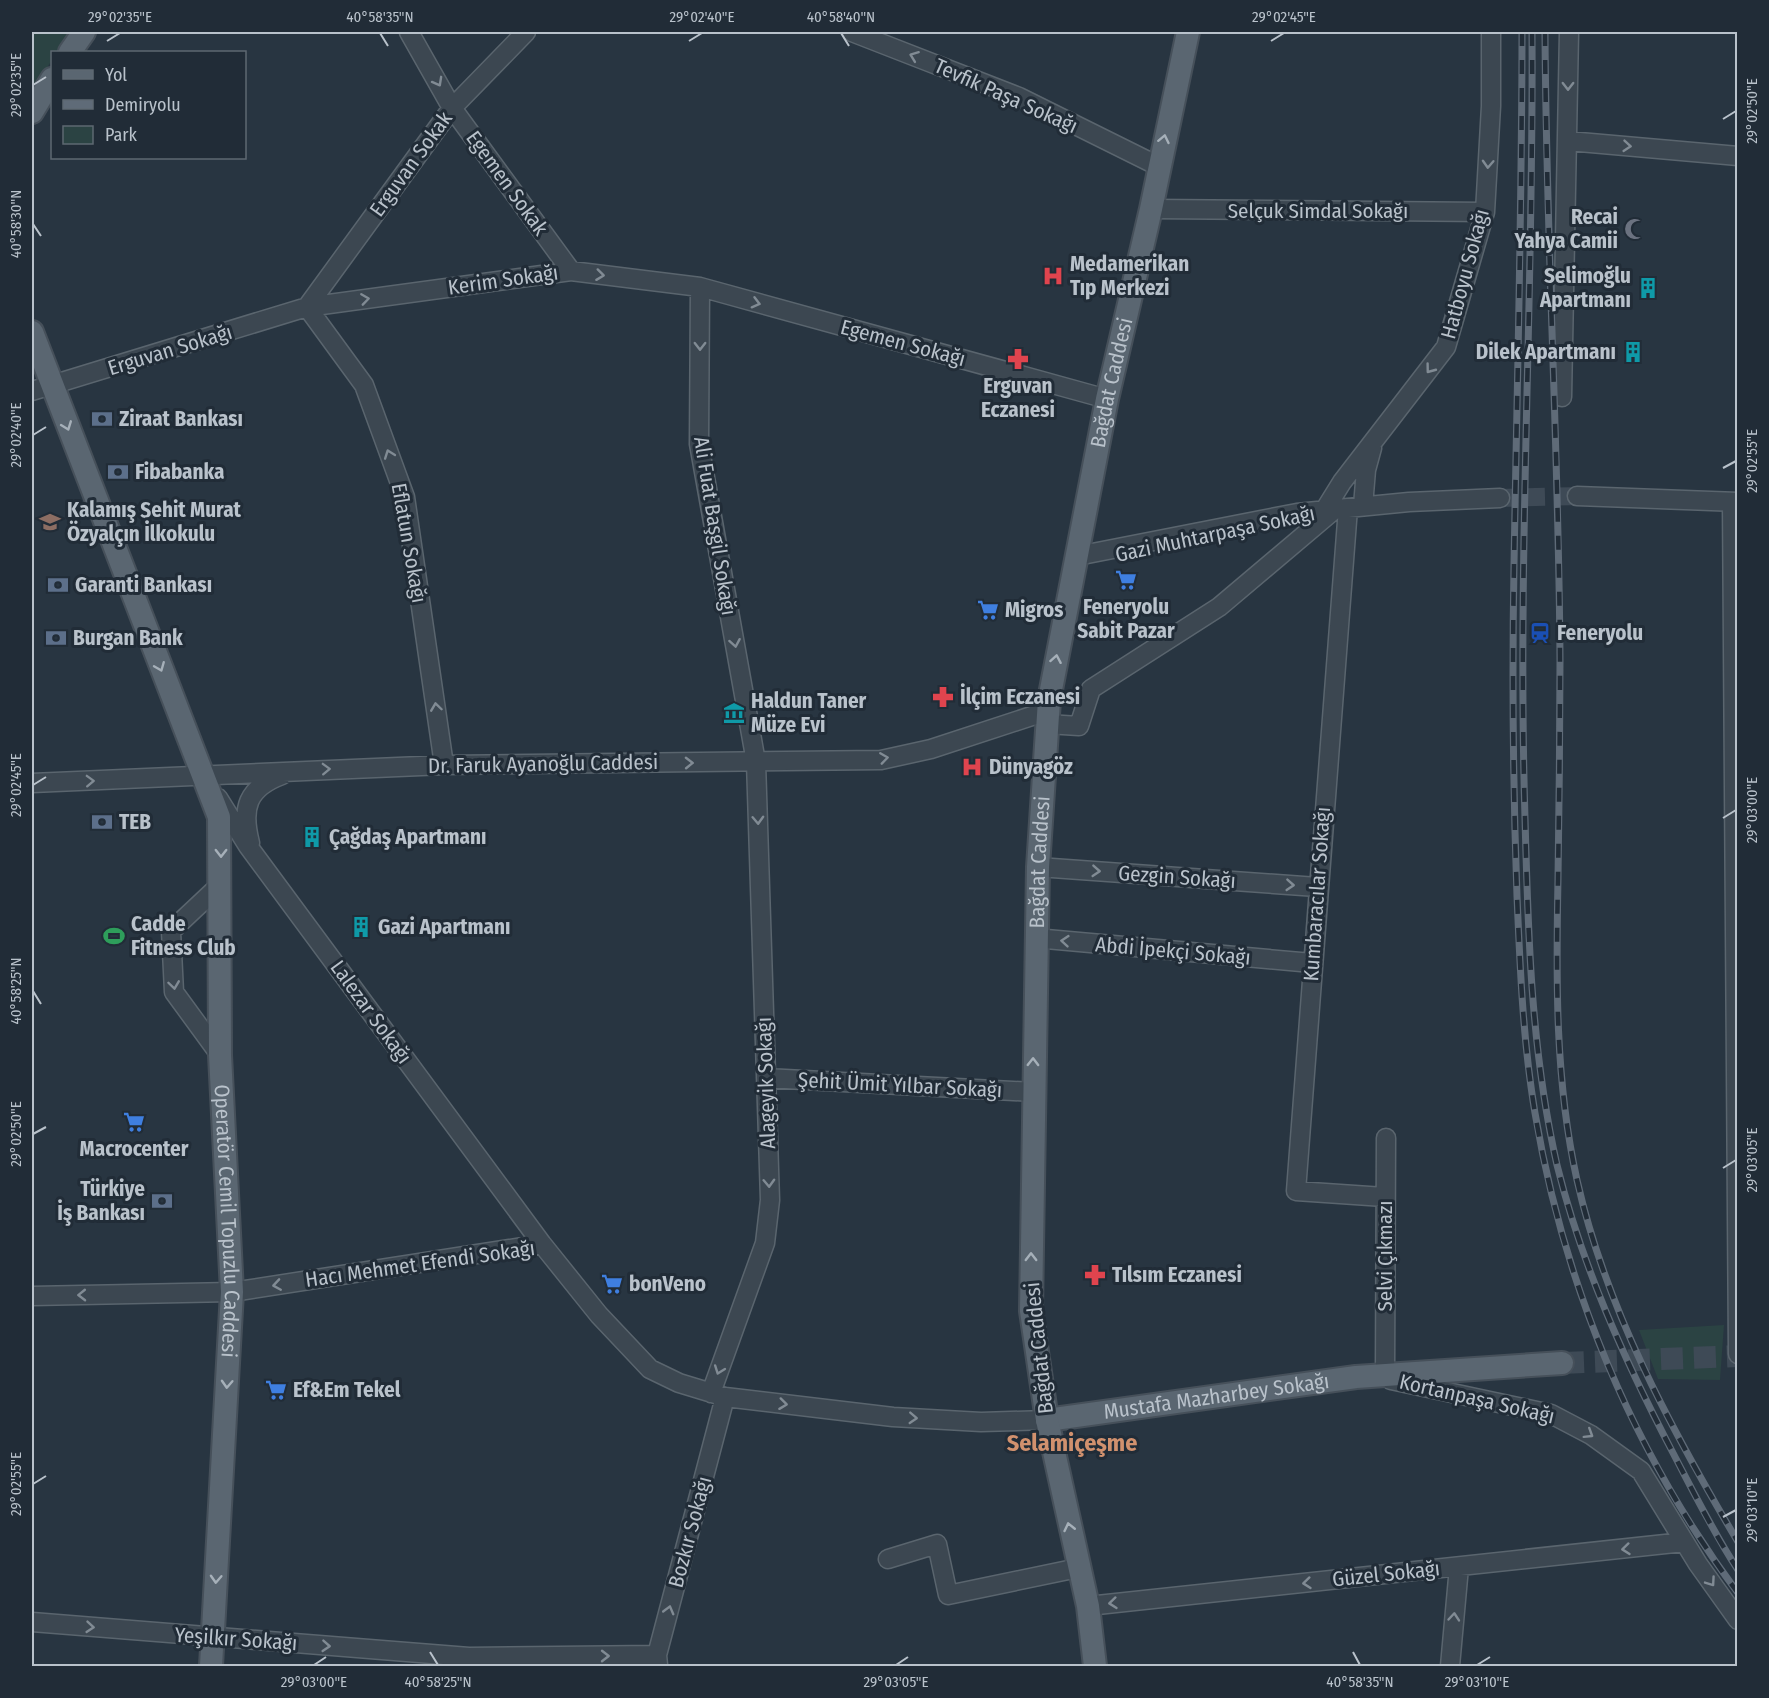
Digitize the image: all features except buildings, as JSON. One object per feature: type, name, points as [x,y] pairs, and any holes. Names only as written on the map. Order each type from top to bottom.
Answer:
[{"type":"main road","points":[[71,51],[84,32]]},
{"type":"main road","name":"Bağdat Caddesi","points":[[1095,1666],[1088,1606],[1047,1420],[1031,1311],[1035,938],[1038,867],[1047,718],[1075,561],[1107,399],[1151,209],[1158,166],[1188,32]]},
{"type":"main road","points":[[32,112],[51,82]]},
{"type":"main road","name":"Operatör Cemil Topuzlu Caddesi","points":[[32,332],[42,388],[205,776],[219,817],[220,1055],[232,1292],[211,1666]]},
{"type":"main road","name":"Mustafa Mazharbey Sokağı","points":[[1047,1420],[1379,1375],[1562,1364]]},
{"type":"street","name":"Egemen Sokak","points":[[409,32],[452,108],[571,271]]},
{"type":"street","name":"Erguvan Sokak","points":[[308,307],[452,108],[526,32]]},
{"type":"street","name":"Tevfik Paşa Sokağı","points":[[852,32],[1019,97],[1158,166]]},
{"type":"street","name":"Hatboyu Sokağı","points":[[1343,508],[1342,482],[1374,444],[1446,347],[1485,212],[1491,106],[1491,32]]},
{"type":"street","points":[[1562,396],[1569,32]]},
{"type":"street","points":[[1568,141],[1737,156]]},
{"type":"street","name":"Selçuk Simdal Sokağı","points":[[1151,209],[1485,212]]},
{"type":"street","name":"Kerim Sokağı","points":[[308,307],[571,271],[700,287]]},
{"type":"street","name":"Egemen Sokağı","points":[[700,287],[1107,399]]},
{"type":"street","name":"Ali Fuat Başgil Sokağı","points":[[700,287],[699,444],[756,762]]},
{"type":"street","name":"Erguvan Sokağı","points":[[42,388],[308,307]]},
{"type":"street","name":"Eflatun Sokağı","points":[[308,307],[364,385],[405,497],[444,765]]},
{"type":"street","name":"Kumbaracılar Sokağı","points":[[1374,444],[1366,470],[1343,508],[1296,1191],[1384,1197]]},
{"type":"street","points":[[1577,496],[1735,502],[1737,1354]]},
{"type":"street","name":"Gazi Muhtarpaşa Sokağı","points":[[1075,561],[1300,520],[1343,508],[1500,498]]},
{"type":"street","points":[[1047,718],[1079,726],[1091,689],[1224,603],[1343,508]]},
{"type":"street","name":"Dr. Faruk Ayanoğlu Caddesi","points":[[32,783],[444,765],[881,760],[1047,718]]},
{"type":"street","name":"Alageyik Sokağı","points":[[718,1395],[768,1231],[770,1200],[756,762]]},
{"type":"street","points":[[253,853],[246,818],[251,795],[264,782],[296,770]]},
{"type":"street","name":"Lalezar Sokağı","points":[[205,776],[253,853],[542,1244]]},
{"type":"street","name":"Gezgin Sokağı","points":[[1038,867],[1317,887]]},
{"type":"street","points":[[220,885],[171,931],[174,992],[220,1055]]},
{"type":"street","name":"Abdi İpekçi Sokağı","points":[[1035,938],[1312,963]]},
{"type":"street","name":"Şehit Ümit Yılbar Sokağı","points":[[766,1078],[1033,1092]]},
{"type":"street","name":"Selvi Çıkmazı","points":[[1379,1375],[1386,1138]]},
{"type":"street","name":"Hacı Mehmet Efendi Sokağı","points":[[32,1296],[232,1292],[542,1244],[598,1315],[643,1363],[670,1380],[718,1395],[855,1413],[981,1422],[1047,1420]]},
{"type":"street","name":"Kortanpaşa Sokağı","points":[[1379,1375],[1532,1409],[1564,1419],[1637,1467],[1737,1620]]},
{"type":"street","name":"Bozkır Sokağı","points":[[658,1661],[718,1395]]},
{"type":"street","name":"Güzel Sokağı","points":[[1088,1606],[1684,1542]]},
{"type":"street","points":[[888,1559],[937,1544],[948,1595],[1078,1568]]},
{"type":"street","points":[[1450,1666],[1459,1566]]},
{"type":"street","name":"Yeşilkır Sokağı","points":[[32,1622],[468,1662],[658,1661]]},
{"type":"green space","points":[[32,32],[72,32],[59,51],[51,51],[51,62],[32,91]]},
{"type":"green space","points":[[1724,1325],[1720,1380],[1658,1379],[1639,1330]]},
{"type":"tunnel","points":[[1500,498],[1577,496]]},
{"type":"tunnel","points":[[1562,1363],[1738,1356]]},
{"type":"railway","points":[[1522,32],[1513,731],[1519,950],[1531,1086],[1548,1178],[1564,1241],[1584,1304],[1608,1365],[1635,1425],[1666,1483],[1700,1539],[1738,1593]]},
{"type":"railway","points":[[1532,32],[1523,720],[1532,992],[1541,1079],[1557,1165],[1567,1203],[1606,1311],[1654,1416],[1720,1541],[1738,1570]]},
{"type":"railway","points":[[1545,32],[1559,582],[1557,993],[1564,1105],[1577,1180],[1589,1228],[1623,1321],[1665,1412],[1738,1542]]},
{"type":"place","name":"Recai Yahya Camii","points":[[1635,229]]},
{"type":"place","name":"Medamerikan Tıp Merkezi","points":[[1053,276]]},
{"type":"place","name":"Selimoğlu Apartmanı","points":[[1648,288]]},
{"type":"place","name":"Dilek Apartmanı","points":[[1633,352]]},
{"type":"place","name":"Erguvan Eczanesi","points":[[1018,359]]},
{"type":"place","name":"Ziraat Bankası","points":[[102,419]]},
{"type":"place","name":"Fibabanka","points":[[118,472]]},
{"type":"place","name":"Kalamış Şehit Murat Özyalçın İlkokulu","points":[[50,522]]},
{"type":"place","name":"Feneryolu Sabit Pazar","points":[[1126,580]]},
{"type":"place","name":"Garanti Bankası","points":[[58,585]]},
{"type":"place","name":"Migros","points":[[988,610]]},
{"type":"place","name":"Feneryolu","points":[[1540,633]]},
{"type":"place","name":"Burgan Bank","points":[[56,638]]},
{"type":"place","name":"İlçim Eczanesi","points":[[943,697]]},
{"type":"place","name":"Haldun Taner Müze Evi","points":[[734,713]]},
{"type":"place","name":"Dünyagöz","points":[[972,767]]},
{"type":"place","name":"TEB","points":[[102,822]]},
{"type":"place","name":"Çağdaş Apartmanı","points":[[312,837]]},
{"type":"place","name":"Gazi Apartmanı","points":[[361,927]]},
{"type":"place","name":"Cadde Fitness Club","points":[[114,936]]},
{"type":"place","name":"Macrocenter","points":[[134,1122]]},
{"type":"place","name":"Türkiye İş Bankası","points":[[162,1201]]},
{"type":"place","name":"Tılsım Eczanesi","points":[[1095,1275]]},
{"type":"place","name":"bonVeno","points":[[612,1284]]},
{"type":"place","name":"Ef&Em Tekel","points":[[276,1390]]},
{"type":"district","name":"Selamiçeşme","points":[[1072,1443]]}]
